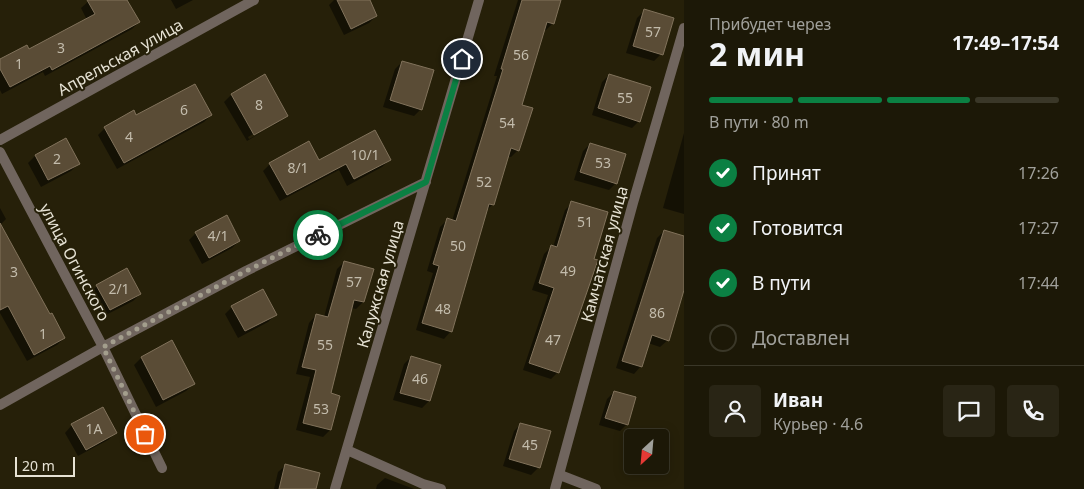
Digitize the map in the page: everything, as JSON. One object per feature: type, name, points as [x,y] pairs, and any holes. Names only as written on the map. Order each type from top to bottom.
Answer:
[{"type":"street","name":"Апрельская улица","points":[[0,140],[254,0]]},
{"type":"street","name":"Калужская улица","points":[[334,489],[479,0]]},
{"type":"street","name":"Камчатская улица","points":[[555,489],[633,203],[684,28]]},
{"type":"street","name":"улица Огинского","points":[[0,152],[103,347],[162,468]]},
{"type":"street","points":[[0,405],[103,347],[246,271],[426,182]]},
{"type":"street","points":[[347,450],[423,484],[441,489]]},
{"type":"street","points":[[560,475],[596,489]]},
{"type":"building","points":[[87,0],[127,0],[140,22],[52,70],[50,66],[10,87],[0,69],[0,59],[27,45],[29,49],[95,14]]},
{"type":"building","points":[[337,0],[370,0],[377,16],[351,29]]},
{"type":"building","points":[[522,0],[561,0],[554,24],[547,22],[522,105],[533,108],[519,151],[511,148],[494,205],[489,204],[452,332],[422,323],[439,266],[433,264],[447,218],[456,221],[503,69],[501,69]]},
{"type":"building","points":[[644,9],[674,18],[663,55],[633,46]]},
{"type":"building","points":[[402,61],[434,70],[422,110],[390,100]]},
{"type":"building","points":[[265,74],[288,116],[254,135],[231,94]]},
{"type":"building","points":[[609,74],[651,87],[640,122],[598,108]]},
{"type":"building","points":[[195,84],[212,115],[124,163],[104,127],[134,110],[136,115]]},
{"type":"building","points":[[375,130],[391,160],[354,179],[346,164],[287,195],[269,163],[309,141],[319,160]]},
{"type":"building","points":[[66,138],[80,164],[48,180],[35,155]]},
{"type":"building","points":[[590,143],[626,154],[617,184],[580,172]]},
{"type":"building","points":[[571,201],[608,212],[594,259],[598,260],[559,373],[529,363],[554,288],[539,283],[551,245],[557,247]]},
{"type":"building","points":[[227,215],[240,241],[209,258],[195,232]]},
{"type":"building","points":[[0,223],[65,338],[34,355],[8,306],[0,310]]},
{"type":"building","points":[[664,230],[684,236],[684,290],[669,341],[652,335],[642,367],[622,361]]},
{"type":"building","points":[[344,261],[374,269],[364,302],[354,300],[331,393],[340,396],[331,430],[303,423],[316,370],[302,367],[316,314],[328,317]]},
{"type":"building","points":[[127,268],[141,294],[110,310],[96,285]]},
{"type":"building","points":[[263,289],[277,315],[245,331],[231,306]]},
{"type":"building","points":[[172,340],[195,384],[163,400],[141,357]]},
{"type":"building","points":[[411,356],[441,365],[430,401],[400,393]]},
{"type":"building","points":[[614,391],[636,397],[628,425],[605,418]]},
{"type":"building","points":[[103,407],[117,433],[86,450],[71,424]]},
{"type":"building","points":[[520,423],[551,431],[540,468],[509,459]]},
{"type":"building","points":[[285,464],[320,473],[316,489],[279,489]]},
{"type":"way so far","points":[[145,434],[103,347],[318,235]]},
{"type":"route","points":[[318,235],[426,182],[462,59]]}]
